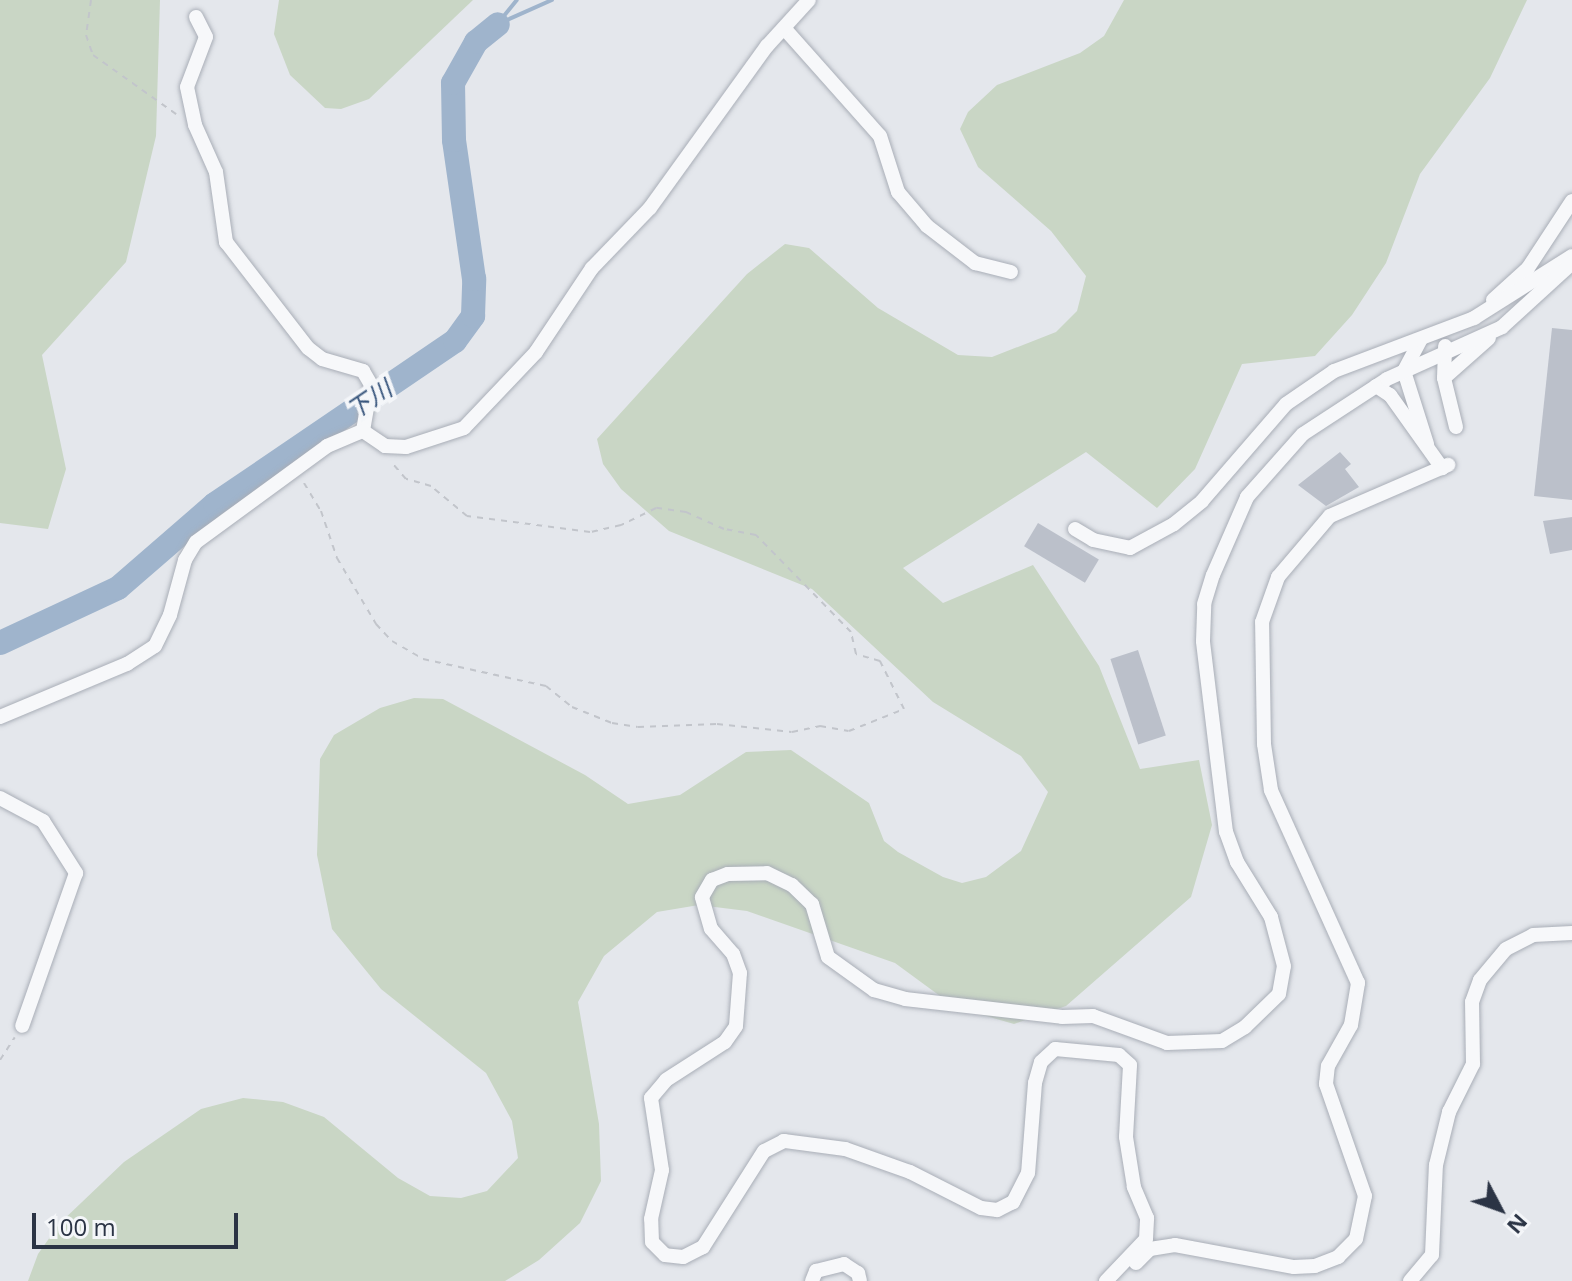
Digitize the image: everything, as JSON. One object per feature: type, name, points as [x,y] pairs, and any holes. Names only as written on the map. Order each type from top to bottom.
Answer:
[{"type":"street","points":[[0,717],[127,664],[155,646],[170,615],[185,560],[196,542],[348,433],[363,431],[385,446],[406,447],[464,428],[536,352],[592,268],[650,208],[784,28],[809,0]]},
{"type":"street","points":[[196,17],[206,37],[187,87],[195,125],[216,172],[226,242],[308,348],[322,359],[363,371],[371,385],[363,431]]},
{"type":"street","points":[[784,28],[880,136],[898,192],[927,226],[975,263],[1011,272]]},
{"type":"street","points":[[1456,427],[1444,378],[1442,354],[1452,327],[1528,268],[1572,201]]},
{"type":"street","points":[[1075,529],[1093,540],[1130,548],[1174,524],[1202,501],[1286,404],[1334,371],[1452,327],[1512,296],[1572,256]]},
{"type":"street","points":[[1444,378],[1572,263]]},
{"type":"street","points":[[1106,1281],[1146,1239],[1147,1218],[1134,1187],[1126,1137],[1130,1065],[1119,1055],[1055,1049],[1041,1062],[1035,1083],[1028,1173],[1013,1202],[997,1210],[981,1208],[910,1172],[845,1149],[784,1141],[764,1151],[703,1247],[683,1257],[665,1255],[652,1242],[651,1219],[662,1170],[651,1098],[666,1080],[725,1042],[736,1026],[740,973],[733,954],[711,929],[702,897],[712,880],[728,874],[767,873],[792,885],[812,904],[828,957],[874,990],[905,999],[1093,1016],[1167,1043],[1222,1041],[1265,1012],[1284,981],[1282,950],[1271,917],[1237,862],[1226,832],[1217,723],[1203,641],[1204,604],[1247,497],[1303,434],[1376,386],[1502,327]]},
{"type":"street","points":[[1421,339],[1404,371],[1427,444]]},
{"type":"street","points":[[1120,1281],[1150,1249],[1175,1245],[1294,1267],[1338,1257],[1356,1239],[1365,1196],[1326,1084],[1328,1066],[1351,1025],[1358,983],[1271,790],[1264,744],[1262,622],[1278,577],[1330,516],[1445,466],[1390,395],[1376,386]]},
{"type":"street","points":[[0,798],[43,821],[76,873],[22,1026]]},
{"type":"street","points":[[1410,1281],[1432,1255],[1436,1165],[1449,1112],[1473,1064],[1472,1002],[1480,980],[1506,949],[1519,942],[1533,935],[1572,933]]},
{"type":"street","points":[[812,1281],[816,1271],[844,1264],[858,1273],[860,1281]]},
{"type":"path","points":[[91,0],[86,35],[93,55],[195,125]]},
{"type":"path","points":[[293,470],[321,511],[337,558],[376,624],[392,641],[423,659],[546,686],[572,707],[612,723],[638,727],[717,724],[792,732],[820,726],[849,731],[904,709],[880,661],[856,654],[851,632],[756,535],[724,529],[686,512],[656,508],[621,525],[590,532],[467,516],[431,486],[406,479],[385,446]]},
{"type":"path","points":[[0,1060],[22,1026]]},
{"type":"green space","points":[[0,0],[160,0],[156,136],[126,262],[42,355],[66,469],[48,529],[0,523]]},
{"type":"green space","points":[[279,0],[473,0],[369,99],[341,109],[325,108],[290,75],[274,34]]},
{"type":"green space","points":[[1124,0],[1527,0],[1490,78],[1420,174],[1386,263],[1352,315],[1315,356],[1242,364],[1195,469],[1157,508],[1086,452],[903,568],[943,603],[1033,565],[1099,666],[1140,769],[1199,760],[1212,825],[1191,897],[1066,1006],[1014,1024],[955,1007],[895,963],[747,911],[699,905],[657,912],[604,956],[578,1002],[599,1124],[601,1181],[580,1223],[539,1260],[505,1281],[28,1281],[38,1254],[60,1223],[124,1162],[201,1109],[243,1098],[283,1102],[324,1117],[398,1178],[430,1196],[461,1198],[487,1191],[518,1158],[512,1121],[486,1073],[381,989],[332,929],[317,855],[320,759],[334,735],[380,708],[414,698],[443,699],[585,775],[628,804],[680,795],[746,752],[791,750],[869,803],[884,841],[943,877],[962,883],[986,877],[1021,851],[1048,792],[1021,756],[933,702],[812,589],[669,531],[621,489],[603,464],[597,439],[747,274],[785,244],[809,248],[878,308],[958,355],[992,357],[1056,332],[1077,311],[1086,276],[1051,231],[978,167],[960,129],[968,112],[997,85],[1080,53],[1104,36]]},
{"type":"building","points":[[1552,328],[1572,330],[1572,500],[1534,496]]},
{"type":"building","points":[[1340,452],[1351,464],[1345,469],[1359,487],[1326,506],[1298,485]]},
{"type":"building","points":[[1572,517],[1572,550],[1550,554],[1543,521]]},
{"type":"building","points":[[1038,523],[1099,560],[1085,583],[1024,546]]},
{"type":"building","points":[[1138,650],[1166,736],[1138,745],[1110,659]]},
{"type":"waterway","points":[[499,22],[517,0]]},
{"type":"waterway","points":[[498,24],[552,0]]},
{"type":"waterway","name":"下川","points":[[0,643],[118,588],[215,504],[455,341],[473,316],[474,279],[454,140],[453,83],[476,42],[498,24]]}]
